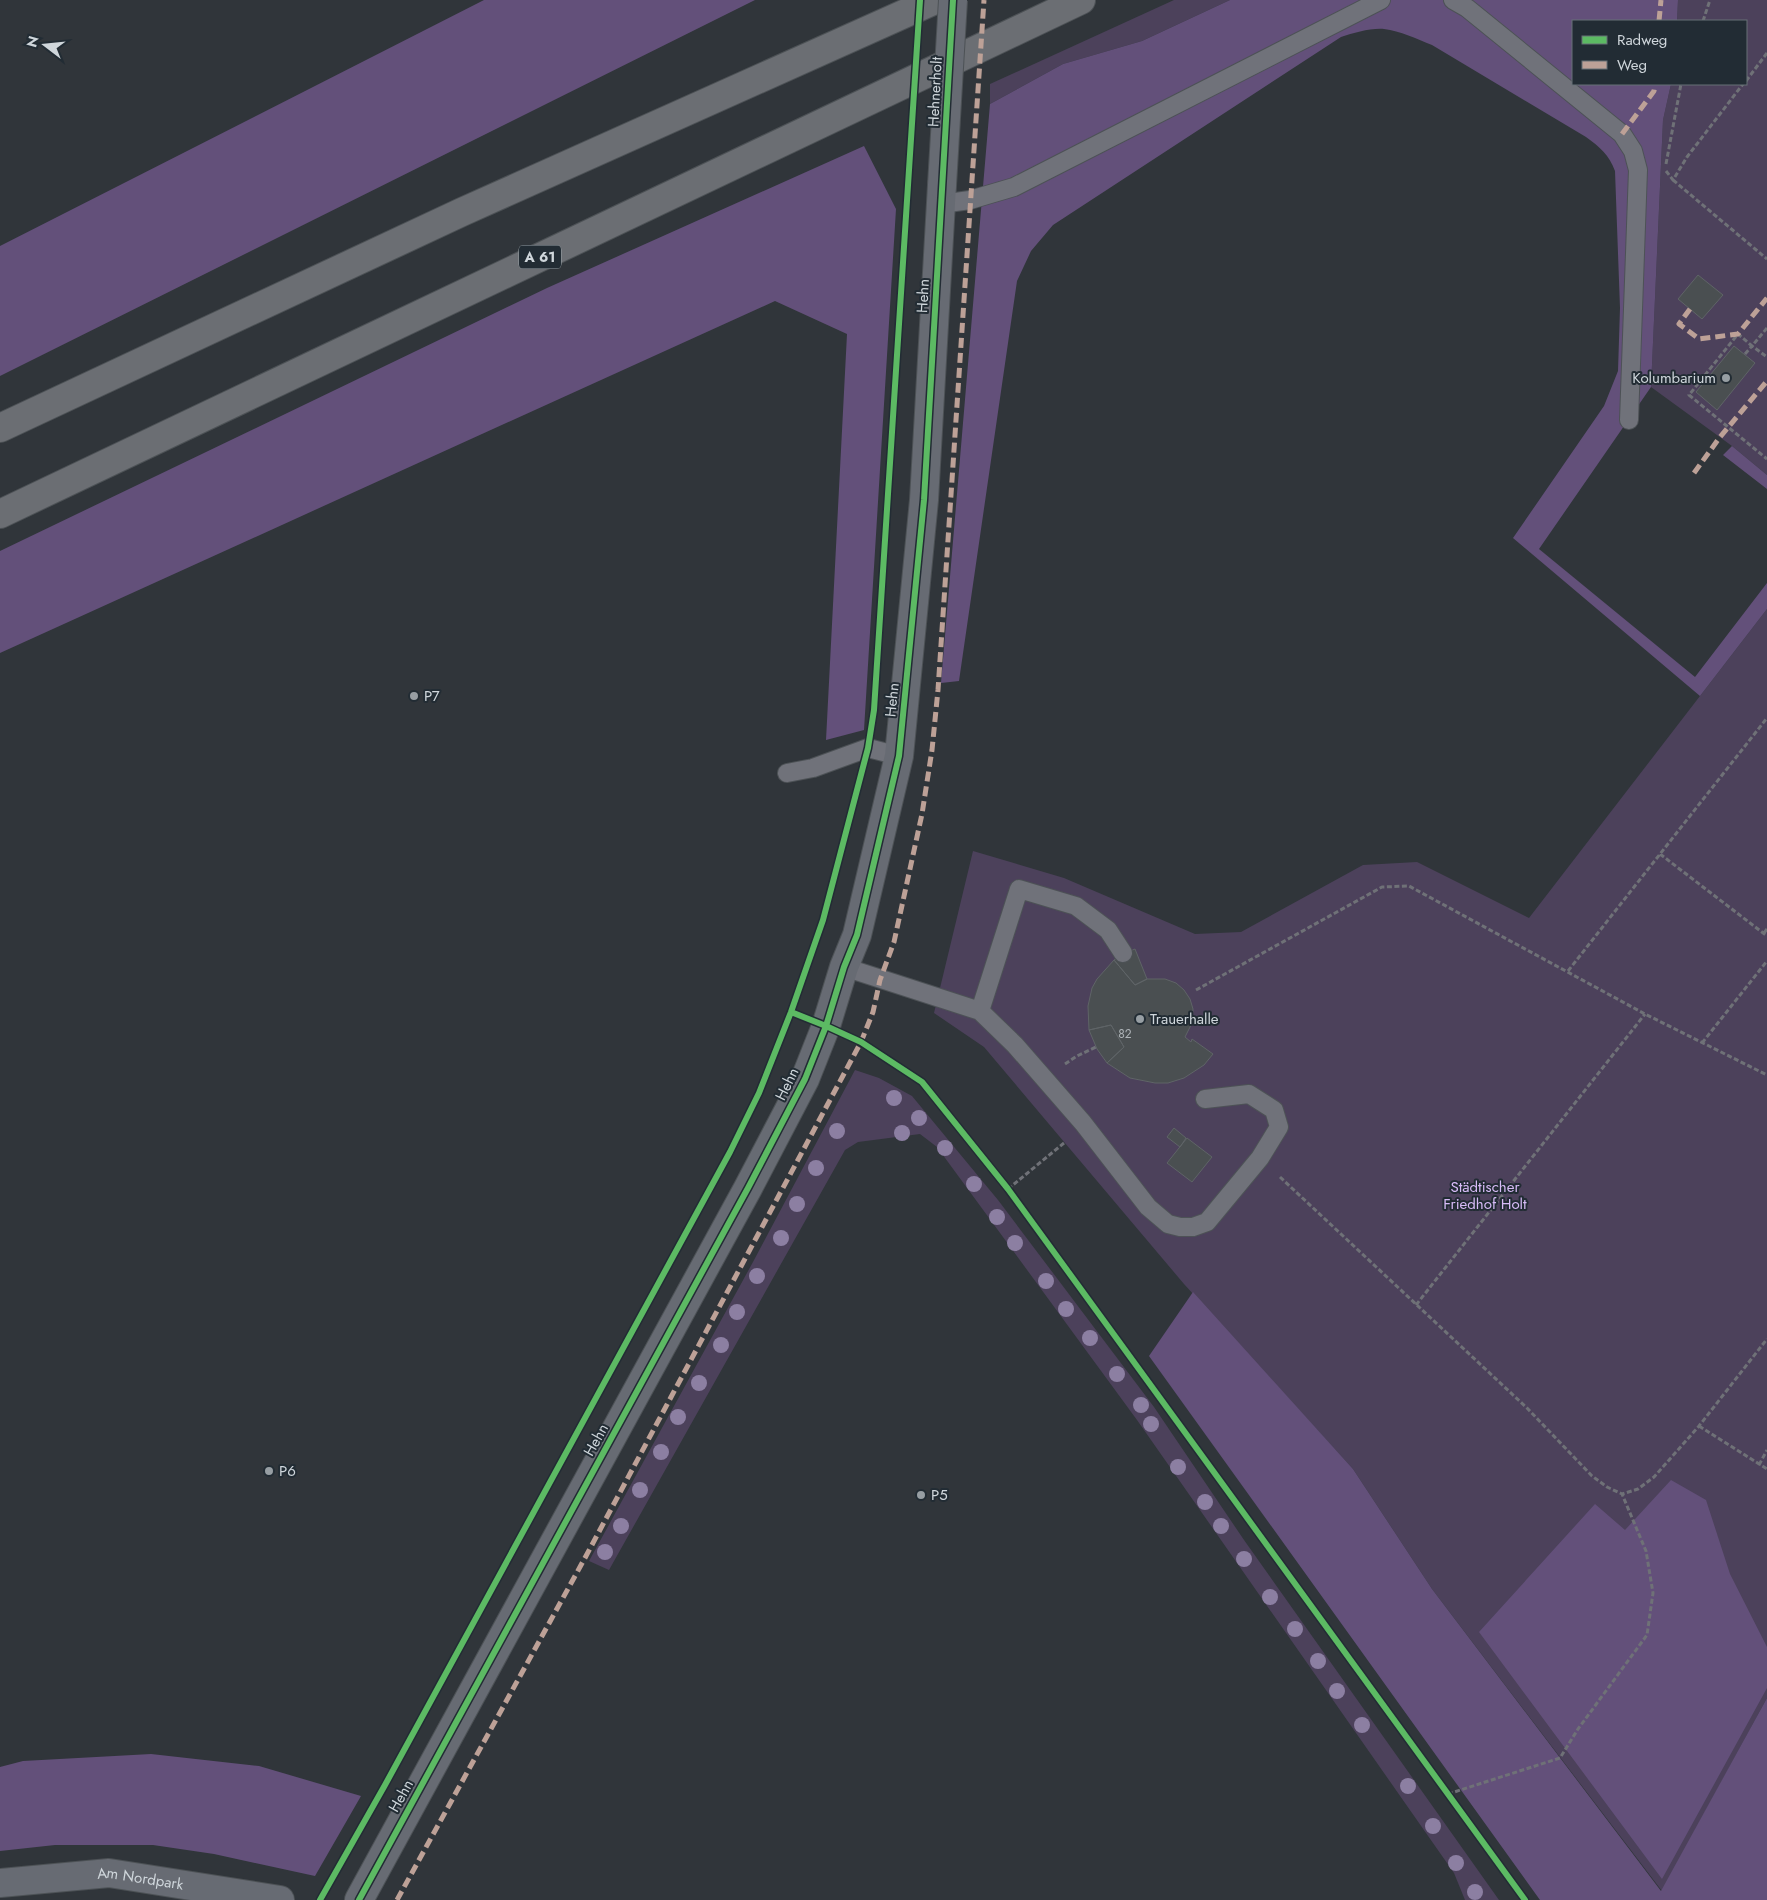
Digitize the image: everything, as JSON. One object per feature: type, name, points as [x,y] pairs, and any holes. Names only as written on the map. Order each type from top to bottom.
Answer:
[{"type":"highway","points":[[0,428],[471,208],[935,0]]},
{"type":"highway","name":"A 61","points":[[0,514],[1081,0]]},
{"type":"street","name":"Hehnerholt","points":[[942,195],[953,0]]},
{"type":"street","name":"Hehn","points":[[359,1900],[753,1180],[805,1079],[826,1026],[844,967],[857,935],[899,756],[924,500],[942,195]]},
{"type":"street","name":"Am Nordpark","points":[[0,1882],[109,1873],[280,1900]]},
{"type":"lane","points":[[942,195],[970,200],[1014,187],[1381,0]]},
{"type":"lane","points":[[1454,0],[1467,8],[1622,134],[1633,151],[1638,170],[1628,420]]},
{"type":"lane","points":[[788,773],[813,768],[868,748],[899,756]]},
{"type":"lane","points":[[980,1011],[1019,889],[1076,906],[1108,930],[1123,953]]},
{"type":"lane","points":[[844,967],[980,1011],[1015,1045],[1083,1123],[1148,1208],[1168,1224],[1180,1227],[1193,1227],[1207,1222],[1260,1158],[1278,1127],[1274,1110],[1248,1094],[1205,1099]]},
{"type":"path","points":[[1703,20],[1710,0]]},
{"type":"path","points":[[1747,79],[1767,53]]},
{"type":"path","points":[[1681,85],[1665,170],[1673,180],[1767,259]]},
{"type":"path","points":[[1673,180],[1687,157],[1743,85]]},
{"type":"path","points":[[1638,170],[1665,170]]},
{"type":"path","points":[[1745,354],[1767,328]]},
{"type":"path","points":[[1767,357],[1738,334],[1689,394],[1767,459]]},
{"type":"path","points":[[1568,971],[1767,718]]},
{"type":"path","points":[[1660,854],[1765,935],[1767,929]]},
{"type":"path","points":[[1196,990],[1382,887],[1409,886],[1645,1014],[1767,1075]]},
{"type":"path","points":[[1702,1043],[1767,961]]},
{"type":"path","points":[[1416,1305],[1645,1014]]},
{"type":"path","points":[[1044,1078],[1077,1056],[1096,1047]]},
{"type":"path","points":[[1008,1189],[1065,1142],[1083,1123]]},
{"type":"path","points":[[1260,1158],[1527,1408],[1592,1476],[1607,1487],[1622,1494],[1646,1551],[1652,1593],[1647,1635],[1578,1729],[1560,1758],[1448,1794]]},
{"type":"path","points":[[1622,1494],[1638,1489],[1654,1477],[1698,1426],[1767,1339]]},
{"type":"path","points":[[1698,1426],[1767,1469]]},
{"type":"path","points":[[1759,1465],[1767,1450]]},
{"type":"green space","points":[[1174,0],[1230,0],[1142,41],[1063,64],[990,104],[990,84]]},
{"type":"green space","points":[[1678,0],[1767,0],[1767,475],[1732,446],[1651,387],[1663,120],[1671,85],[1747,85],[1747,20],[1677,20]]},
{"type":"green space","name":"Städtischer Friedhof Holt","points":[[1767,609],[1767,1698],[1662,1891],[1432,1589],[1353,1469],[1184,1284],[984,1047],[934,1013],[973,851],[1064,878],[1195,934],[1241,932],[1363,865],[1417,862],[1529,918]]},
{"type":"green space","points":[[855,1070],[879,1078],[912,1096],[998,1200],[1154,1407],[1244,1540],[1499,1900],[1465,1900],[1454,1873],[1137,1420],[937,1147],[920,1134],[858,1142],[845,1150],[609,1570],[589,1561],[753,1262]]},
{"type":"shaded area","points":[[484,0],[755,0],[0,376],[0,246]]},
{"type":"shaded area","points":[[1230,0],[1678,0],[1677,20],[1572,20],[1572,85],[1671,85],[1663,120],[1651,387],[1539,549],[1695,677],[1767,583],[1767,609],[1700,696],[1513,538],[1604,406],[1618,371],[1620,308],[1615,171],[1613,165],[1604,152],[1586,137],[1432,45],[1384,29],[1362,31],[1341,37],[1053,225],[1031,251],[1017,281],[959,681],[941,683],[990,104],[1063,64],[1142,41]]},
{"type":"shaded area","points":[[864,146],[896,209],[864,730],[826,740],[847,334],[775,301],[0,653],[0,551],[547,288]]},
{"type":"shaded area","points":[[1732,446],[1767,475],[1767,489],[1723,455]]},
{"type":"shaded area","points":[[1193,1292],[1353,1469],[1432,1589],[1661,1891],[1767,1698],[1767,1900],[1540,1900],[1149,1356]]},
{"type":"shaded area","points":[[1671,1480],[1706,1500],[1730,1574],[1767,1647],[1767,1688],[1662,1879],[1479,1632],[1595,1504],[1625,1530]]},
{"type":"shaded area","points":[[151,1754],[259,1766],[361,1796],[315,1876],[214,1854],[153,1845],[55,1845],[0,1851],[0,1767],[23,1761]]},
{"type":"building","points":[[1698,275],[1723,295],[1702,319],[1678,299]]},
{"type":"building","name":"Kolumbarium","points":[[1734,346],[1755,363],[1717,410],[1696,392]]},
{"type":"building","points":[[1135,949],[1147,979],[1135,985],[1114,960]]},
{"type":"building","name":"Trauerhalle","points":[[1114,960],[1135,985],[1147,979],[1165,979],[1176,983],[1184,990],[1190,999],[1193,1009],[1192,1023],[1185,1037],[1191,1042],[1192,1039],[1213,1054],[1204,1065],[1184,1078],[1168,1083],[1155,1083],[1130,1078],[1107,1063],[1124,1047],[1111,1025],[1089,1030],[1088,1006],[1092,988],[1097,979]]},
{"type":"building","points":[[1111,1025],[1124,1047],[1107,1063],[1097,1049],[1089,1030]]},
{"type":"building","points":[[1174,1128],[1186,1138],[1180,1147],[1167,1137]]},
{"type":"building","points":[[1187,1138],[1212,1157],[1192,1182],[1167,1163]]},
{"type":"marked path","points":[[397,1900],[586,1556],[861,1042],[873,1012],[880,980],[894,942],[922,814],[932,750],[938,690],[984,0]]},
{"type":"marked path","points":[[1659,20],[1661,0]]},
{"type":"marked path","points":[[1622,134],[1654,91],[1655,85]]},
{"type":"marked path","points":[[1690,309],[1679,324],[1699,339],[1738,334],[1767,298]]},
{"type":"marked path","points":[[1694,473],[1720,437],[1767,381]]},
{"type":"cycle path","points":[[320,1900],[385,1785],[730,1152],[759,1093],[791,1012],[823,920],[868,748],[874,710],[920,0]]},
{"type":"cycle path","points":[[359,1900],[748,1188],[805,1079],[826,1026],[844,967],[857,935],[899,756],[924,500],[953,0]]},
{"type":"cycle path","points":[[791,1012],[861,1042],[922,1082],[1008,1189],[1525,1900]]},
{"type":"place","name":"Kolumbarium","points":[[1726,378]]},
{"type":"place","name":"P7","points":[[414,696]]},
{"type":"place","name":"Trauerhalle","points":[[1140,1019]]},
{"type":"place","name":"P6","points":[[269,1471]]},
{"type":"place","name":"P5","points":[[921,1495]]}]
